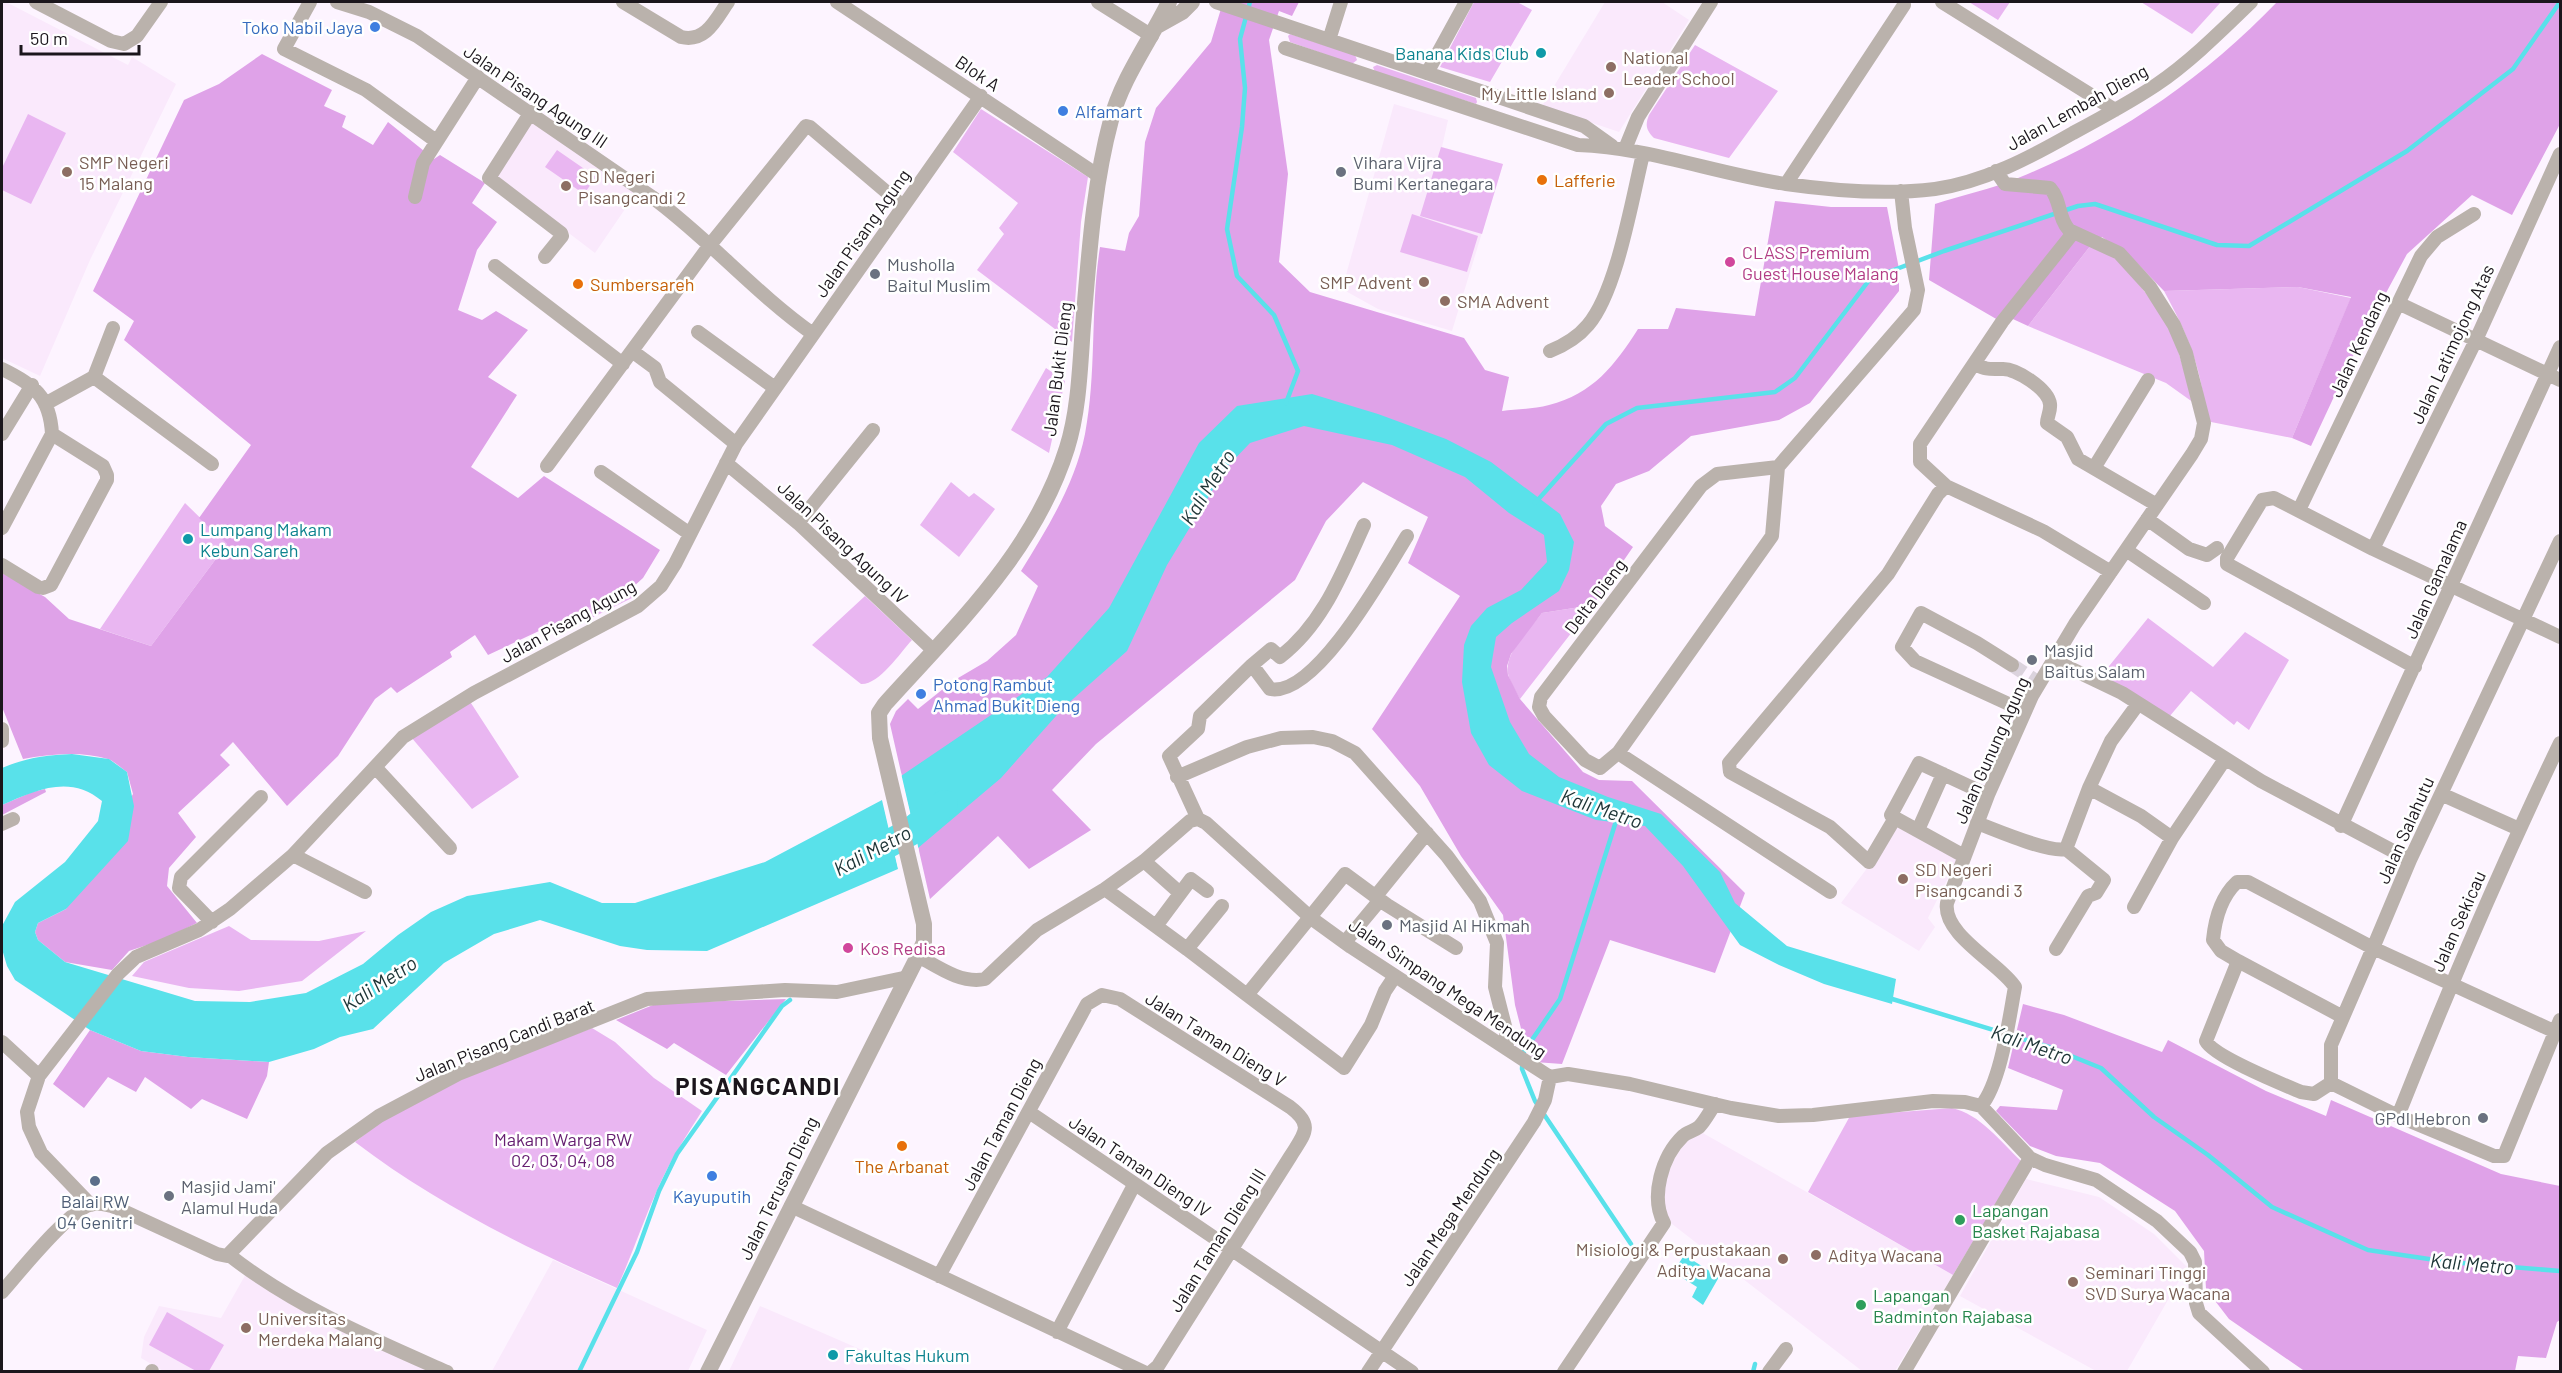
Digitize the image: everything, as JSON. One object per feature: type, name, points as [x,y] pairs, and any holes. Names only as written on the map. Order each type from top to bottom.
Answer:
[{"type":"street","points":[[36,2],[111,41],[124,44],[137,36],[161,2]]},
{"type":"street","points":[[310,2],[284,49],[366,90],[436,141]]},
{"type":"street","name":"Jalan Pisang Agung III","points":[[337,2],[369,12],[399,26],[531,112],[652,197],[710,245],[776,306],[813,334]]},
{"type":"street","points":[[623,2],[681,38],[689,39],[703,36],[728,2]]},
{"type":"street","name":"Blok A","points":[[837,2],[1099,176]]},
{"type":"street","points":[[1098,2],[1154,31]]},
{"type":"street","name":"Jalan Bukit Dieng","points":[[924,924],[880,738],[881,709],[986,593],[1011,561],[1036,518],[1067,447],[1076,398],[1090,238],[1099,176],[1118,99],[1168,2]]},
{"type":"street","name":"Jalan Bukit Dieng","points":[[1154,31],[1192,2]]},
{"type":"street","points":[[1329,40],[1341,2]]},
{"type":"street","points":[[1427,73],[1466,2]]},
{"type":"street","points":[[1619,148],[1711,2]]},
{"type":"street","points":[[1942,2],[2115,110]]},
{"type":"street","name":"Jalan Lembah Dieng","points":[[1619,148],[1739,176],[1786,184],[1851,191],[1936,189],[1996,171],[2045,150],[2115,110],[2165,78],[2200,50],[2251,2]]},
{"type":"street","points":[[1220,3],[1584,126],[1619,148]]},
{"type":"street","points":[[1786,184],[1904,5]]},
{"type":"street","points":[[1285,48],[1578,145],[1619,148]]},
{"type":"street","points":[[1362,73],[1369,53]]},
{"type":"street","points":[[415,197],[420,169],[478,77]]},
{"type":"street","name":"Jalan Pisang Agung","points":[[39,1076],[118,974],[136,957],[185,937],[212,922],[293,855],[403,737],[431,718],[503,677],[638,606],[649,598],[669,575],[736,444],[981,96]]},
{"type":"street","points":[[1486,114],[1492,96]]},
{"type":"street","points":[[531,112],[489,178],[561,233],[562,236],[545,257]]},
{"type":"street","points":[[547,465],[710,245],[806,126],[903,206]]},
{"type":"street","points":[[1578,145],[1584,126]]},
{"type":"street","points":[[1550,351],[1564,345],[1588,326],[1603,300],[1622,244],[1643,153]]},
{"type":"street","name":"Jalan Latimojong Atas","points":[[2373,549],[2475,340],[2560,154]]},
{"type":"street","points":[[1996,171],[2005,184],[2050,188],[2055,194],[2068,229],[2002,322],[1919,449],[1920,462],[1946,486],[2043,531],[2111,572]]},
{"type":"street","points":[[1778,467],[1910,316],[1917,304],[1918,291],[1905,228],[1901,191]]},
{"type":"street","name":"Jalan Kendang","points":[[2299,510],[2414,269],[2426,249],[2437,237],[2474,214]]},
{"type":"street","name":"Jalan Gunung Agung","points":[[1981,1106],[1989,1096],[1999,1067],[2015,987],[1971,946],[1947,914],[1947,903],[1988,795],[2038,682],[2192,454],[2200,439],[2204,423],[2186,353],[2174,325],[2139,273],[2119,254],[2068,229]]},
{"type":"street","points":[[495,266],[623,364]]},
{"type":"street","points":[[2398,303],[2554,377]]},
{"type":"street","points":[[45,404],[94,377],[113,328]]},
{"type":"street","points":[[698,332],[775,388]]},
{"type":"street","name":"Jalan Gamalama","points":[[2341,825],[2450,586],[2554,377],[2560,347]]},
{"type":"street","points":[[632,351],[656,368],[660,381],[736,444]]},
{"type":"street","points":[[1974,364],[1991,371],[2002,368],[2030,379],[2050,403],[2047,423],[2050,428],[2067,437],[2078,459],[2157,505]]},
{"type":"street","points":[[2,369],[32,385],[45,404],[52,434],[2,528]]},
{"type":"street","points":[[94,377],[212,464]]},
{"type":"street","points":[[2094,468],[2148,380]]},
{"type":"street","points":[[2,434],[32,385]]},
{"type":"street","points":[[798,523],[873,430]]},
{"type":"street","points":[[2,565],[38,587],[51,585],[107,480],[103,466],[52,434]]},
{"type":"street","name":"Jalan Pisang Agung IV","points":[[726,463],[798,523],[933,650]]},
{"type":"street","name":"Delta Dieng","points":[[1778,467],[1772,536],[1618,753],[1600,768],[1588,763],[1544,716],[1539,707],[1541,696],[1705,482],[1717,474],[1778,467]]},
{"type":"street","points":[[601,472],[690,534]]},
{"type":"street","points":[[1895,818],[1869,862],[1830,827],[1730,772],[1728,768],[1729,763],[1888,574],[1941,489],[1946,486]]},
{"type":"street","points":[[2415,667],[2227,564],[2227,558],[2262,500],[2274,498],[2373,549],[2560,637]]},
{"type":"street","points":[[2147,519],[2196,553],[2207,555],[2217,548]]},
{"type":"street","points":[[918,956],[952,974],[974,980],[985,979],[1037,930],[1105,889],[1144,861],[1190,821],[1198,819],[1169,756],[1198,729],[1200,716],[1252,665],[1271,649],[1280,657],[1300,642],[1332,595],[1364,525]]},
{"type":"street","points":[[1252,665],[1270,689],[1280,691],[1296,683],[1318,664],[1350,627],[1407,536]]},
{"type":"street","name":"Jalan Salahutu","points":[[2331,1083],[2331,1045],[2410,860],[2560,541]]},
{"type":"street","points":[[2126,550],[2204,603]]},
{"type":"street","points":[[2012,665],[1977,643],[1921,614],[1902,647],[1915,661],[2024,711]]},
{"type":"street","points":[[2054,660],[2138,704],[2224,759],[2341,825],[2410,860]]},
{"type":"street","points":[[2064,850],[2089,788],[2112,741],[2138,704]]},
{"type":"street","points":[[2,729],[2,741]]},
{"type":"street","points":[[1177,777],[1247,747],[1281,738],[1313,737],[1332,741],[1355,753],[1471,885],[1488,918],[1497,943],[1495,987],[1511,1052]]},
{"type":"street","name":"Jalan Sekicau","points":[[2398,1116],[2450,985],[2560,743]]},
{"type":"street","points":[[1618,753],[1830,892]]},
{"type":"street","points":[[2134,907],[2172,838],[2224,759]]},
{"type":"street","points":[[1964,856],[1891,815],[1919,763],[1988,795]]},
{"type":"street","points":[[376,768],[450,848]]},
{"type":"street","points":[[1918,830],[1943,774]]},
{"type":"street","points":[[2089,788],[2141,816],[2172,838]]},
{"type":"street","points":[[2441,794],[2519,829]]},
{"type":"street","points":[[212,922],[179,888],[181,877],[261,797]]},
{"type":"street","name":"Jalan Simpang Mega Mendung","points":[[1198,819],[1206,823],[1311,918],[1550,1077],[1568,1074],[1630,1084],[1779,1116],[1814,1115],[1933,1101],[1965,1102],[1981,1106]]},
{"type":"street","points":[[1977,823],[2016,838],[2064,850],[2104,880],[2096,893],[2088,896],[2056,949]]},
{"type":"street","points":[[1345,942],[1427,833]]},
{"type":"street","points":[[293,855],[364,892]]},
{"type":"street","points":[[1144,861],[1180,893]]},
{"type":"street","points":[[1247,995],[1345,874],[1378,899],[1456,948]]},
{"type":"street","points":[[1156,926],[1191,879],[1207,891]]},
{"type":"street","points":[[2238,961],[2205,1037],[2208,1045],[2242,1065],[2301,1092],[2314,1094],[2331,1083],[2398,1116],[2494,1156],[2504,1156],[2559,1028],[2450,985],[2243,881],[2237,882],[2226,896],[2215,925],[2213,940],[2221,951],[2343,1017]]},
{"type":"street","points":[[1105,889],[1344,1068],[1371,1025],[1385,991],[1395,976]]},
{"type":"street","points":[[1187,949],[1222,906]]},
{"type":"street","name":"Jalan Terusan Dieng","points":[[708,1371],[908,977],[924,942],[924,924]]},
{"type":"street","name":"Jalan Pisang Candi Barat","points":[[229,1255],[327,1153],[379,1116],[458,1074],[647,999],[744,992],[846,991],[908,977]]},
{"type":"street","name":"Jalan Taman Dieng","points":[[939,1276],[1087,1004],[1102,995]]},
{"type":"street","name":"Jalan Taman Dieng V","points":[[1102,995],[1120,999],[1290,1107],[1302,1116],[1305,1123]]},
{"type":"street","points":[[2,1042],[39,1076],[27,1112],[28,1127],[33,1139],[56,1170],[90,1204],[117,1208],[223,1257],[229,1255],[252,1273],[304,1304],[389,1346],[447,1371]]},
{"type":"street","name":"Jalan Mega Mendung","points":[[1368,1371],[1534,1122],[1544,1105],[1550,1077]]},
{"type":"street","points":[[1564,1371],[1664,1222],[1660,1215],[1658,1184],[1668,1159],[1683,1136],[1699,1127],[1715,1104]]},
{"type":"street","points":[[1981,1106],[2030,1158],[2045,1165],[2096,1180],[2157,1221],[2190,1252],[2195,1262],[2196,1303],[2199,1313],[2263,1371]]},
{"type":"street","name":"Jalan Taman Dieng IV","points":[[1029,1112],[1412,1371]]},
{"type":"street","name":"Jalan Taman Dieng III","points":[[1151,1371],[1158,1366],[1233,1249],[1296,1147],[1304,1131],[1305,1123]]},
{"type":"street","points":[[1904,1371],[2030,1158]]},
{"type":"street","points":[[1057,1332],[1134,1185]]},
{"type":"street","points":[[2,1292],[73,1215],[90,1204]]},
{"type":"street","points":[[791,1206],[1144,1371]]},
{"type":"street","points":[[1769,1371],[1786,1348]]},
{"type":"shaded area","name":"SMP Negeri 15 Malang","points":[[2,2],[128,65],[132,57],[176,84],[90,260],[40,376],[2,358]]},
{"type":"shaded area","points":[[1223,2],[1299,2],[1292,16],[1279,11],[1269,40],[1288,174],[1279,262],[1310,292],[1464,338],[1485,370],[1509,377],[1502,411],[1543,406],[1578,394],[1611,366],[1638,329],[1668,329],[1676,308],[1755,316],[1775,201],[1831,207],[1887,207],[1899,269],[1899,291],[1810,403],[1779,420],[1691,436],[1649,471],[1616,484],[1601,506],[1605,526],[1633,547],[1593,605],[1542,613],[1511,654],[1507,666],[1508,675],[1520,699],[1583,772],[1599,780],[1632,781],[1745,893],[1715,973],[1610,940],[1562,1064],[1535,1062],[1526,1048],[1515,1005],[1503,915],[1461,856],[1420,786],[1372,729],[1460,596],[1408,563],[1428,517],[1363,482],[1326,521],[1295,580],[1096,744],[1052,790],[1091,830],[1029,869],[998,836],[930,899],[890,724],[896,711],[908,699],[918,709],[953,681],[987,661],[1016,635],[1038,586],[1021,571],[1067,488],[1085,434],[1091,387],[1095,294],[1100,247],[1125,251],[1129,233],[1139,216],[1145,142],[1156,108],[1211,42]]},
{"type":"shaded area","name":"National Leader School","points":[[1605,2],[1662,2],[1689,20],[1619,132],[1542,106]]},
{"type":"shaded area","points":[[2277,2],[2560,2],[2560,124],[2512,215],[2472,195],[2407,254],[2359,343],[2311,446],[2292,438],[2351,297],[2298,287],[2164,291],[2133,259],[2102,237],[2091,245],[2028,326],[2002,314],[1998,320],[1929,280],[1935,204],[2018,178],[2055,162],[2124,125],[2189,81],[2249,30]]},
{"type":"shaded area","points":[[262,54],[332,90],[324,106],[346,116],[342,127],[373,145],[388,122],[434,159],[440,155],[485,183],[472,203],[497,222],[477,250],[458,310],[482,320],[496,311],[528,330],[488,377],[517,395],[471,467],[518,498],[544,476],[660,550],[643,578],[633,587],[488,655],[475,635],[450,652],[452,657],[397,693],[391,687],[375,699],[338,756],[287,806],[233,742],[220,755],[230,765],[178,813],[196,837],[169,868],[167,886],[197,923],[162,940],[129,951],[112,970],[65,962],[38,940],[35,932],[38,923],[66,909],[133,794],[127,772],[108,759],[66,754],[23,759],[2,707],[2,573],[45,597],[69,619],[151,646],[227,544],[199,518],[251,445],[124,340],[134,321],[93,291],[184,100],[219,84]]},
{"type":"shaded area","points":[[1394,104],[1448,120],[1442,147],[1503,164],[1452,331],[1378,309],[1342,289]]},
{"type":"shaded area","name":"SD Negeri Pisangcandi 2","points":[[530,120],[636,193],[595,253],[494,176]]},
{"type":"shaded area","points":[[45,789],[46,792],[2,815],[2,805]]},
{"type":"shaded area","name":"SD Negeri Pisangcandi 3","points":[[1896,820],[1960,854],[1928,918],[1935,927],[1919,951],[1841,903],[1877,855]]},
{"type":"shaded area","points":[[786,999],[726,1075],[674,1043],[667,1049],[616,1020],[658,1003]]},
{"type":"shaded area","points":[[2023,1004],[2064,1015],[2162,1052],[2168,1040],[2266,1091],[2326,1116],[2331,1100],[2501,1174],[2560,1186],[2560,1320],[2557,1322],[2546,1358],[2518,1356],[2515,1371],[2303,1370],[2229,1319],[2206,1289],[2204,1251],[2175,1211],[2100,1163],[2056,1156],[2030,1146],[1996,1111],[2000,1106],[2057,1110],[2063,1090],[2008,1068]]},
{"type":"shaded area","points":[[90,1030],[141,1051],[188,1057],[269,1062],[267,1076],[247,1119],[202,1099],[191,1109],[145,1077],[136,1092],[108,1077],[84,1108],[53,1084]]},
{"type":"shaded area","name":"Aditya Wacana","points":[[1701,1132],[1953,1275],[1895,1371],[1862,1371],[1663,1217],[1662,1188],[1674,1160],[1686,1140]]},
{"type":"shaded area","name":"Seminari Tinggi SVD Surya Wacana","points":[[2026,1179],[2099,1197],[2154,1234],[2187,1267],[2127,1371],[2096,1371],[1960,1296]]},
{"type":"shaded area","points":[[553,1260],[707,1330],[688,1371],[492,1371]]},
{"type":"shaded area","name":"Universitas Merdeka Malang","points":[[247,1272],[435,1371],[165,1372],[141,1358],[144,1337],[159,1306],[221,1318]]},
{"type":"shaded area","points":[[760,1306],[816,1330],[910,1371],[729,1371]]},
{"type":"green space","points":[[1474,2],[1517,2],[1532,10],[1490,82],[1440,67]]},
{"type":"green space","points":[[1969,2],[2010,2],[1998,20]]},
{"type":"green space","points":[[2141,2],[2221,2],[2192,34]]},
{"type":"green space","points":[[1290,34],[1355,55],[1357,60],[1352,64],[1290,42],[1288,36]]},
{"type":"green space","points":[[1695,45],[1778,91],[1729,158],[1654,138],[1647,127],[1649,115]]},
{"type":"green space","points":[[1377,65],[1476,98],[1477,102],[1476,104],[1375,72],[1373,67]]},
{"type":"green space","points":[[981,109],[1088,177],[1081,222],[1072,342],[977,270],[1004,234],[999,228],[1018,203],[953,152]]},
{"type":"green space","points":[[28,114],[66,133],[31,204],[2,190],[2,168]]},
{"type":"green space","points":[[1441,147],[1503,164],[1482,234],[1420,216]]},
{"type":"green space","points":[[557,150],[596,177],[584,194],[545,167]]},
{"type":"green space","points":[[1412,214],[1478,236],[1467,272],[1400,252]]},
{"type":"green space","points":[[2091,245],[2119,259],[2172,331],[2194,403],[2166,383],[2028,326]]},
{"type":"green space","points":[[2298,287],[2351,298],[2292,438],[2206,421],[2198,369],[2180,323],[2164,291]]},
{"type":"green space","points":[[1046,368],[1065,381],[1049,453],[1011,430]]},
{"type":"green space","points":[[951,482],[969,497],[974,493],[995,509],[959,557],[920,525]]},
{"type":"green space","points":[[185,503],[227,544],[151,646],[100,629]]},
{"type":"green space","points":[[633,587],[636,596],[565,631],[560,621]]},
{"type":"green space","points":[[865,596],[912,640],[882,674],[868,683],[861,684],[812,645]]},
{"type":"green space","points":[[1593,605],[1520,699],[1509,677],[1508,666],[1514,649],[1525,634],[1542,613]]},
{"type":"green space","points":[[2148,618],[2213,667],[2245,632],[2289,660],[2249,730],[2237,721],[2234,725],[2191,691],[2169,717],[2101,676]]},
{"type":"green space","points":[[469,700],[519,777],[472,809],[411,737]]},
{"type":"green space","points":[[229,926],[251,940],[319,941],[366,931],[302,981],[239,991],[189,988],[132,976],[144,962]]},
{"type":"green space","name":"Makam Warga RW 02, 03, 04, 08","points":[[592,1028],[615,1042],[654,1078],[702,1111],[663,1178],[617,1288],[482,1223],[417,1185],[355,1142],[378,1124],[457,1079]]},
{"type":"green space","points":[[1952,1108],[1981,1122],[2021,1161],[1953,1275],[1808,1192],[1850,1116]]},
{"type":"green space","points":[[167,1312],[224,1345],[209,1371],[196,1371],[149,1345]]},
{"type":"water","points":[[1312,394],[1378,414],[1446,439],[1491,462],[1560,514],[1574,542],[1569,570],[1559,591],[1512,623],[1496,637],[1491,667],[1510,722],[1529,754],[1559,777],[1608,797],[1661,814],[1720,872],[1735,903],[1787,946],[1896,979],[1892,1004],[1824,984],[1740,945],[1683,866],[1645,826],[1596,820],[1522,791],[1489,765],[1471,733],[1462,682],[1464,645],[1471,626],[1487,608],[1521,590],[1547,562],[1544,535],[1509,513],[1465,477],[1392,445],[1304,426],[1250,443],[1226,468],[1167,565],[1127,651],[1064,707],[1001,778],[918,848],[901,776],[1047,677],[1109,608],[1199,443],[1237,406]]},
{"type":"water","points":[[72,754],[109,759],[127,772],[134,806],[128,841],[66,909],[38,923],[35,932],[38,940],[65,962],[195,1001],[250,1002],[306,993],[363,964],[431,912],[467,896],[550,882],[602,903],[635,903],[765,862],[882,800],[898,869],[707,951],[647,950],[620,946],[540,920],[494,934],[444,963],[373,1029],[340,1037],[314,1049],[269,1062],[188,1057],[141,1051],[90,1030],[15,980],[7,966],[2,949],[2,926],[15,902],[65,862],[98,821],[102,801],[78,788],[65,786],[40,790],[2,805],[2,768],[36,758]]},
{"type":"water","points":[[1686,1256],[1719,1277],[1703,1305],[1692,1297],[1697,1287],[1673,1272]]},
{"type":"pier","points":[[901,773],[919,851],[915,848],[899,777]]},
{"type":"pier","points":[[882,797],[885,799],[901,868],[899,872]]},
{"type":"waterway","points":[[1250,2],[1240,39],[1245,88],[1242,127],[1227,229],[1237,276],[1274,315],[1298,371],[1286,403]]},
{"type":"waterway","points":[[1535,503],[1606,424],[1637,408],[1775,392],[1795,378],[1870,279],[1944,251],[2078,206],[2095,204],[2217,245],[2249,246],[2407,151],[2513,69],[2560,2]]},
{"type":"waterway","name":"Kali Metro","points":[[857,861],[910,832],[944,804]]},
{"type":"waterway","points":[[1617,818],[1560,999],[1523,1053],[1522,1069],[1535,1101],[1631,1244]]},
{"type":"waterway","name":"Kali Metro","points":[[1889,998],[2049,1047],[2101,1068],[2154,1117],[2208,1155],[2272,1207],[2368,1250],[2449,1262],[2560,1271]]},
{"type":"waterway","points":[[579,1372],[637,1252],[659,1191],[677,1154],[782,1006],[790,1000]]},
{"type":"waterway","points":[[1753,1372],[1755,1364]]},
{"type":"tunnel","points":[[2012,665],[2036,681]]},
{"type":"place","name":"Toko Nabil Jaya","points":[[375,27]]},
{"type":"place","name":"Banana Kids Club","points":[[1541,53]]},
{"type":"place","name":"National Leader School","points":[[1611,67]]},
{"type":"place","name":"My Little Island","points":[[1609,93]]},
{"type":"place","name":"Alfamart","points":[[1063,111]]},
{"type":"place","name":"SMP Negeri 15 Malang","points":[[67,172]]},
{"type":"place","name":"Vihara Vijra Bumi Kertanegara","points":[[1341,172]]},
{"type":"place","name":"Lafferie","points":[[1542,180]]},
{"type":"place","name":"SD Negeri Pisangcandi 2","points":[[566,186]]},
{"type":"place","name":"CLASS Premium Guest House Malang","points":[[1730,262]]},
{"type":"place","name":"Musholla Baitul Muslim","points":[[875,274]]},
{"type":"place","name":"SMP Advent","points":[[1424,282]]},
{"type":"place","name":"Sumbersareh","points":[[578,284]]},
{"type":"place","name":"SMA Advent","points":[[1445,301]]},
{"type":"place","name":"Lumpang Makam Kebun Sareh","points":[[188,539]]},
{"type":"place","name":"Masjid Baitus Salam","points":[[2032,660]]},
{"type":"place","name":"Potong Rambut Ahmad Bukit Dieng","points":[[921,694]]},
{"type":"place","name":"SD Negeri Pisangcandi 3","points":[[1903,879]]},
{"type":"place","name":"Masjid Al Hikmah","points":[[1387,925]]},
{"type":"place","name":"Kos Redisa","points":[[848,948]]},
{"type":"place","name":"GPdI Hebron","points":[[2483,1118]]},
{"type":"place","name":"The Arbanat","points":[[902,1146]]},
{"type":"place","name":"Kayuputih","points":[[712,1176]]},
{"type":"place","name":"Balai RW 04 Genitri","points":[[95,1181]]},
{"type":"place","name":"Masjid Jami' Alamul Huda","points":[[169,1196]]},
{"type":"place","name":"Lapangan Basket Rajabasa","points":[[1960,1220]]},
{"type":"place","name":"Aditya Wacana","points":[[1816,1255]]},
{"type":"place","name":"Misiologi & Perpustakaan Aditya Wacana","points":[[1783,1259]]},
{"type":"place","name":"Seminari Tinggi SVD Surya Wacana","points":[[2073,1282]]},
{"type":"place","name":"Lapangan Badminton Rajabasa","points":[[1861,1305]]},
{"type":"place","name":"Universitas Merdeka Malang","points":[[246,1328]]},
{"type":"place","name":"Fakultas Hukum","points":[[833,1355]]},
{"type":"district","name":"PISANGCANDI","points":[[758,1085]]}]
